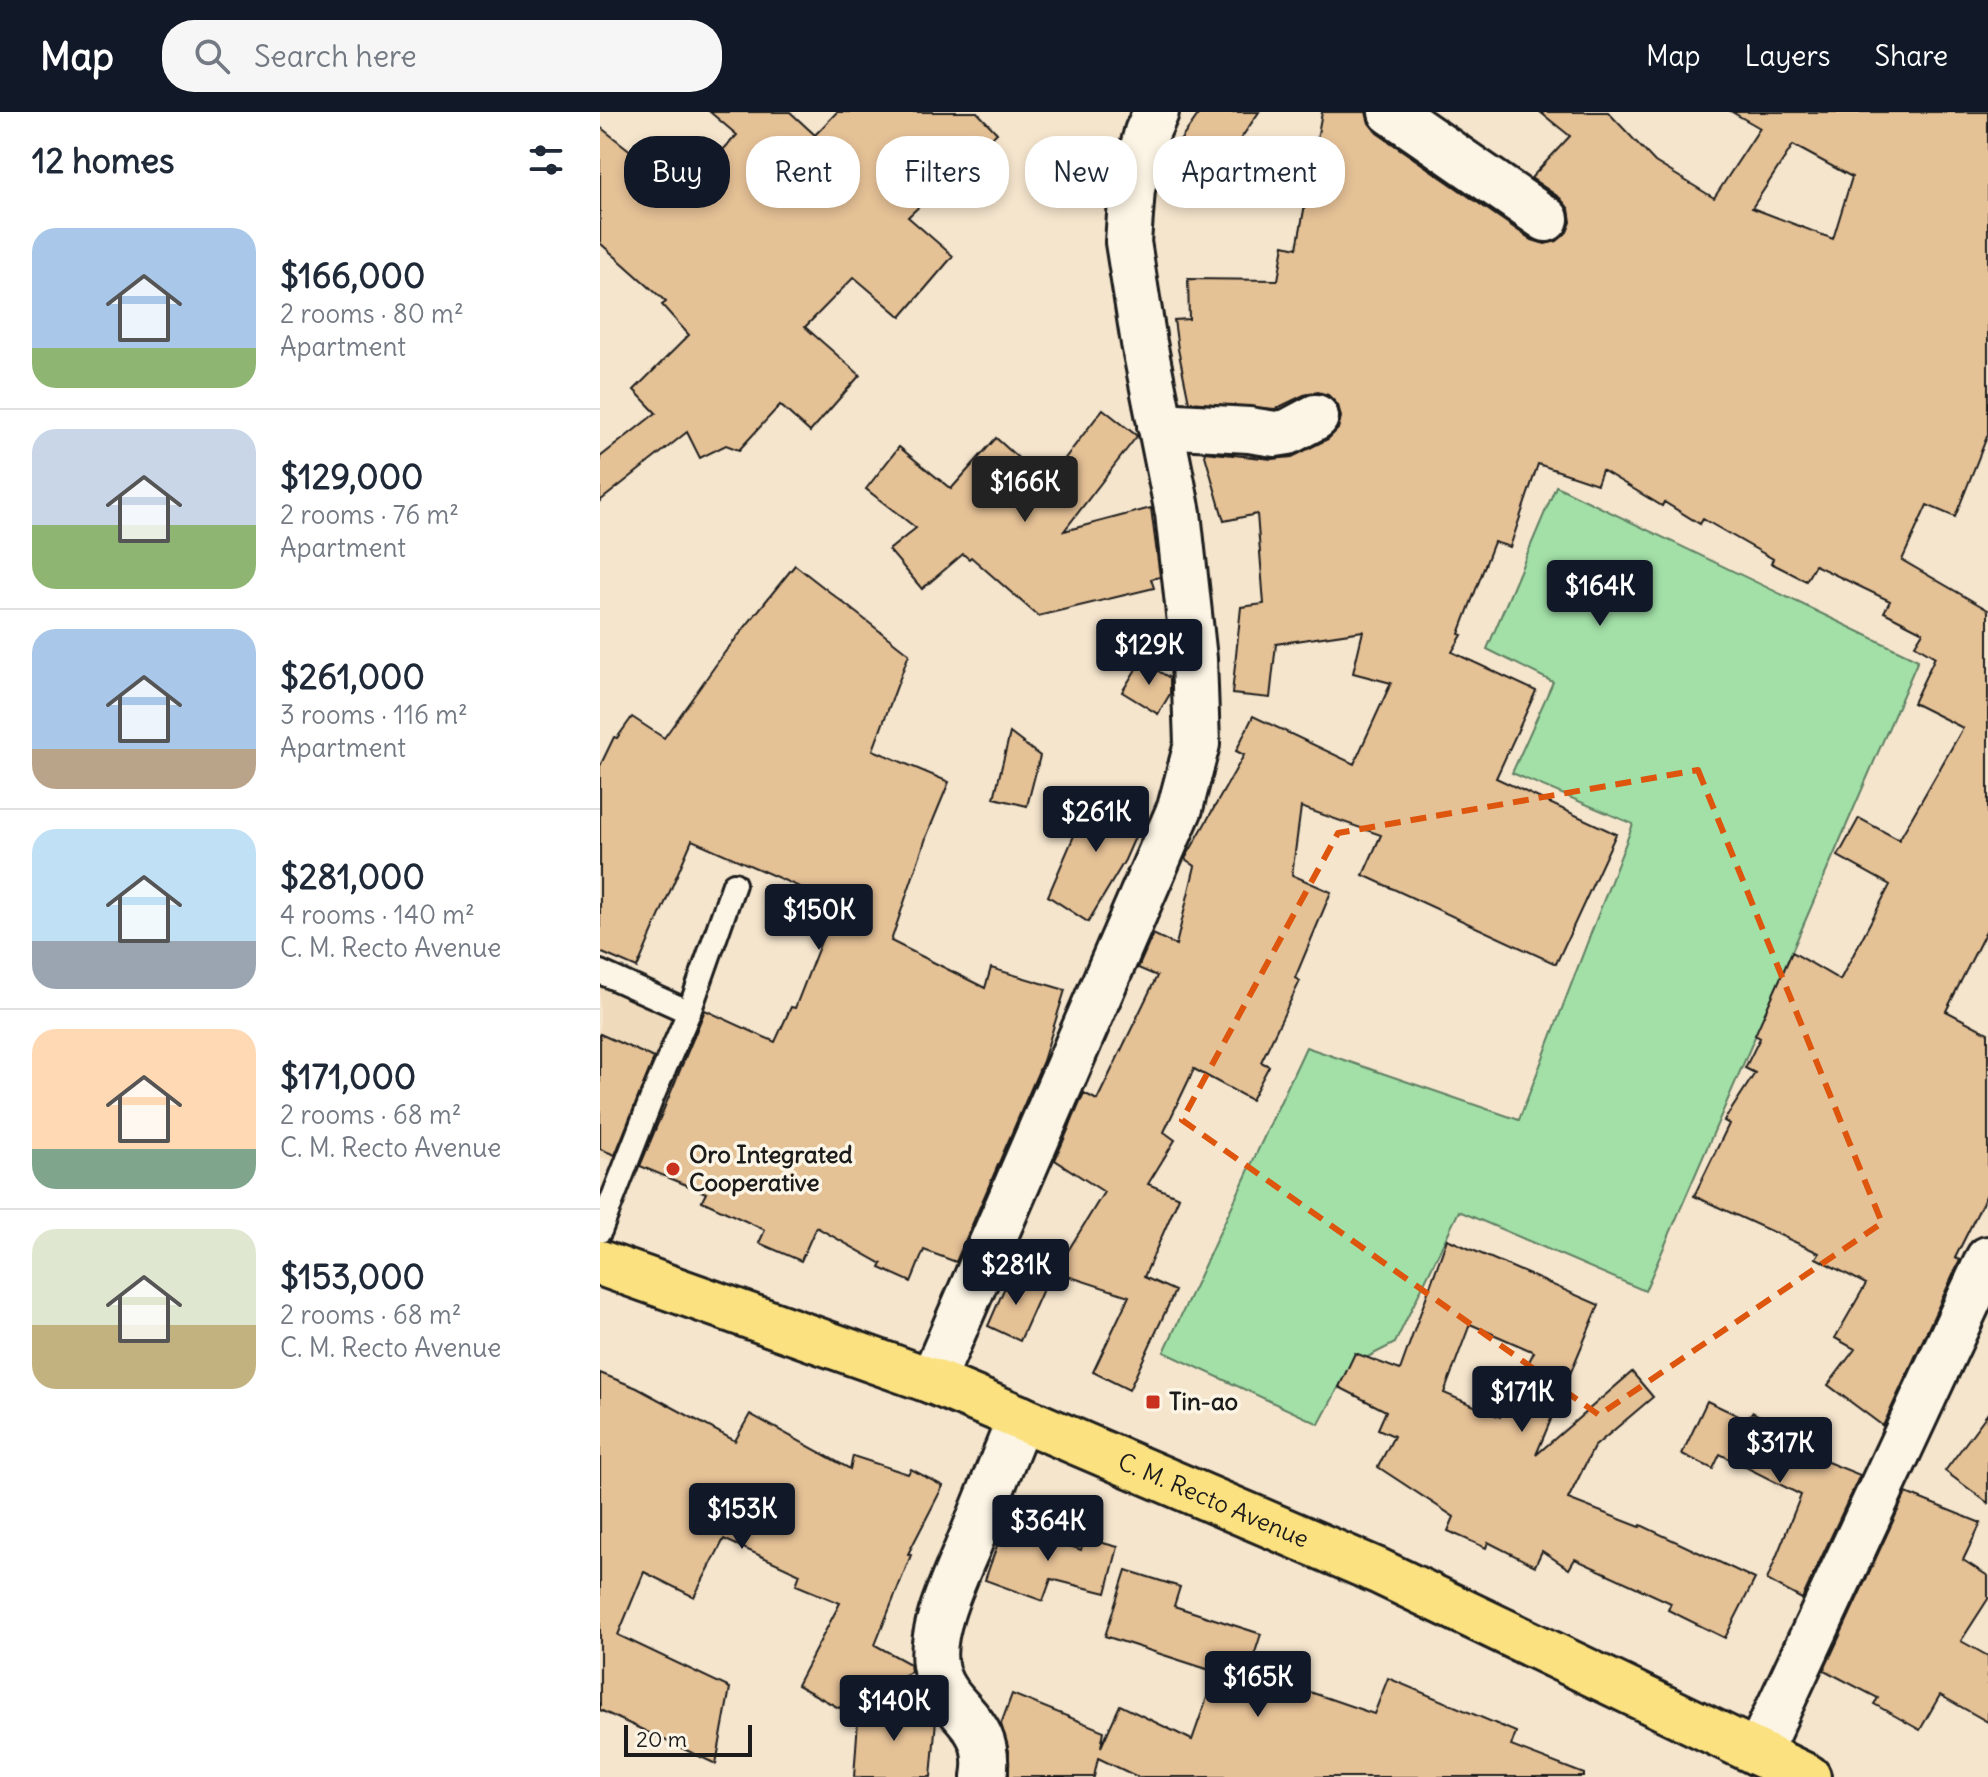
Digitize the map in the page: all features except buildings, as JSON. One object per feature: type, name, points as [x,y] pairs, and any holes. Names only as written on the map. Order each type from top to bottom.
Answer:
[{"type":"highway","name":"C. M. Recto Avenue","points":[[600,1263],[932,1381],[1020,1418],[1378,1571],[1808,1777]]},
{"type":"street","points":[[932,1381],[1180,808],[1197,744],[1194,659],[1178,513],[1128,242],[1132,189],[1147,132],[1156,112]]},
{"type":"street","points":[[1391,112],[1546,219]]},
{"type":"street","points":[[1160,425],[1275,434],[1288,432],[1316,417]]},
{"type":"street","points":[[1758,1753],[1988,1259]]},
{"type":"street","points":[[984,1777],[986,1756],[980,1736],[969,1717],[939,1685],[934,1661],[940,1615],[1020,1418]]},
{"type":"lane","points":[[600,1231],[689,1012],[734,884]]},
{"type":"lane","points":[[600,972],[689,1012]]},
{"type":"highlighted area","points":[[1698,770],[1882,1223],[1599,1415],[1182,1120],[1338,833]]},
{"type":"shaded area","points":[[600,961],[685,1003],[614,1161],[600,1157]]},
{"type":"green space","points":[[1556,486],[1918,660],[1645,1291],[1459,1211],[1395,1343],[1350,1366],[1319,1424],[1164,1352],[1306,1047],[1519,1120],[1633,824],[1512,773],[1553,682],[1487,649]]},
{"type":"place","name":"Oro Integrated Cooperative","points":[[673,1169]]},
{"type":"place","name":"Tin-ao","points":[[1153,1402]]}]
